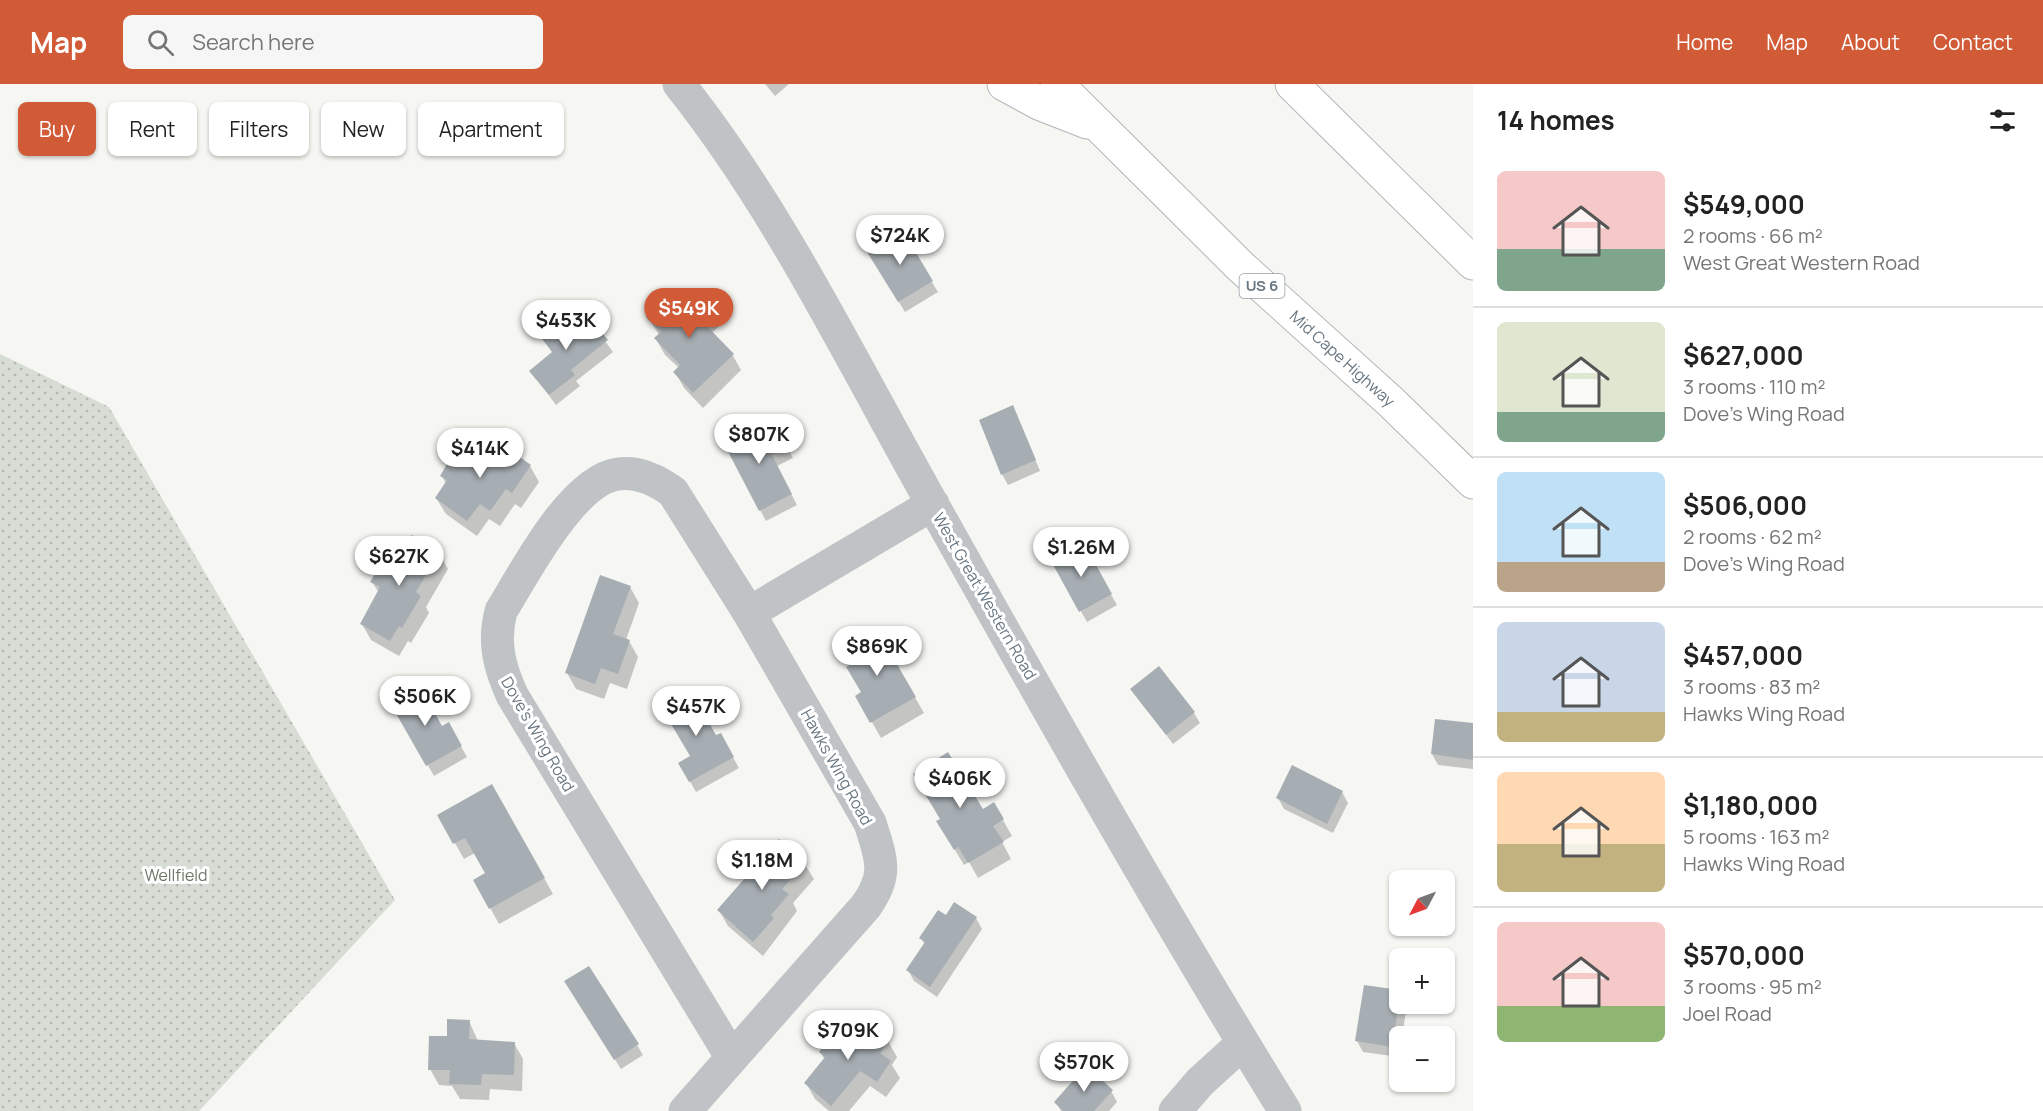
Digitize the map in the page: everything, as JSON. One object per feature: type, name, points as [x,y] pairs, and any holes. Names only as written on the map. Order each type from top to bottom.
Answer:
[{"type":"highway","points":[[1004,84],[1041,104],[1100,127]]},
{"type":"highway","name":"Mid Cape Highway","points":[[1057,84],[1240,266],[1391,402],[1473,482]]},
{"type":"highway","points":[[1292,84],[1473,263]]},
{"type":"street","name":"West Great Western Road","points":[[679,84],[755,193],[1243,1043],[1285,1111]]},
{"type":"street","name":"Dove's Wing Road","points":[[732,1058],[512,694],[502,674],[496,647],[496,629],[501,611],[563,514],[587,488],[618,474],[657,481],[673,492],[749,613]]},
{"type":"street","points":[[749,613],[933,504]]},
{"type":"street","name":"Hawks Wing Road","points":[[685,1111],[866,906],[882,878],[882,861],[870,823],[749,613]]},
{"type":"street","points":[[1175,1111],[1200,1082],[1243,1043]]},
{"type":"green space","name":"Wellfield","points":[[0,354],[109,407],[395,900],[199,1111],[0,1111]]},
{"type":"building","points":[[903,231],[933,281],[898,302],[867,252]]},
{"type":"building","points":[[673,290],[688,306],[699,295],[712,308],[700,319],[734,354],[693,393],[673,372],[680,365],[654,338],[661,332],[646,317]]},
{"type":"building","points":[[586,313],[608,340],[571,370],[575,375],[549,395],[529,371],[552,352],[537,332],[555,317],[565,330]]},
{"type":"building","points":[[1013,405],[1036,460],[1001,475],[979,420]]},
{"type":"building","points":[[756,425],[763,438],[779,430],[788,447],[772,455],[792,494],[759,511],[723,442]]},
{"type":"building","points":[[464,446],[484,456],[489,448],[500,455],[506,447],[531,465],[512,493],[506,489],[490,511],[480,504],[467,521],[435,498],[447,480],[440,476],[454,452]]},
{"type":"building","points":[[412,535],[440,551],[416,592],[421,596],[402,628],[399,626],[390,641],[360,624],[380,587],[370,582],[391,547],[401,553]]},
{"type":"building","points":[[1084,543],[1112,594],[1079,612],[1051,561]]},
{"type":"building","points":[[600,575],[631,586],[613,634],[630,640],[618,674],[601,668],[595,684],[565,673]]},
{"type":"building","points":[[876,628],[916,697],[870,723],[855,696],[861,692],[846,667],[855,662],[846,646]]},
{"type":"building","points":[[1159,666],[1195,712],[1166,735],[1130,689]]},
{"type":"building","points":[[420,686],[442,726],[449,722],[462,746],[426,766],[390,703]]},
{"type":"building","points":[[690,690],[716,735],[721,733],[734,757],[689,782],[678,763],[690,756],[661,707]]},
{"type":"building","points":[[1435,719],[1473,723],[1473,760],[1431,754]]},
{"type":"building","points":[[948,752],[983,809],[994,802],[1004,819],[993,826],[1004,842],[968,863],[958,847],[954,850],[936,821],[940,819],[913,774]]},
{"type":"building","points":[[1292,765],[1343,791],[1327,824],[1276,798]]},
{"type":"building","points":[[492,784],[545,878],[489,909],[473,880],[485,873],[465,838],[453,844],[437,815]]},
{"type":"building","points":[[779,839],[806,862],[782,889],[789,894],[771,915],[774,918],[753,942],[717,910]]},
{"type":"building","points":[[954,902],[977,917],[930,987],[906,970],[925,942],[919,938],[938,910],[946,915]]},
{"type":"building","points":[[589,966],[639,1044],[614,1060],[564,981]]},
{"type":"building","points":[[1364,985],[1389,988],[1389,1014],[1397,1014],[1396,1026],[1389,1026],[1389,1046],[1355,1041]]},
{"type":"building","points":[[859,1018],[889,1040],[880,1053],[891,1061],[877,1082],[860,1071],[831,1106],[804,1083],[825,1057],[819,1052],[837,1027],[848,1035]]},
{"type":"building","points":[[447,1019],[470,1020],[469,1039],[515,1042],[514,1075],[482,1074],[481,1085],[449,1084],[450,1070],[428,1070],[429,1036],[447,1036]]},
{"type":"building","points":[[1086,1066],[1113,1090],[1094,1111],[1063,1111],[1054,1102]]}]
